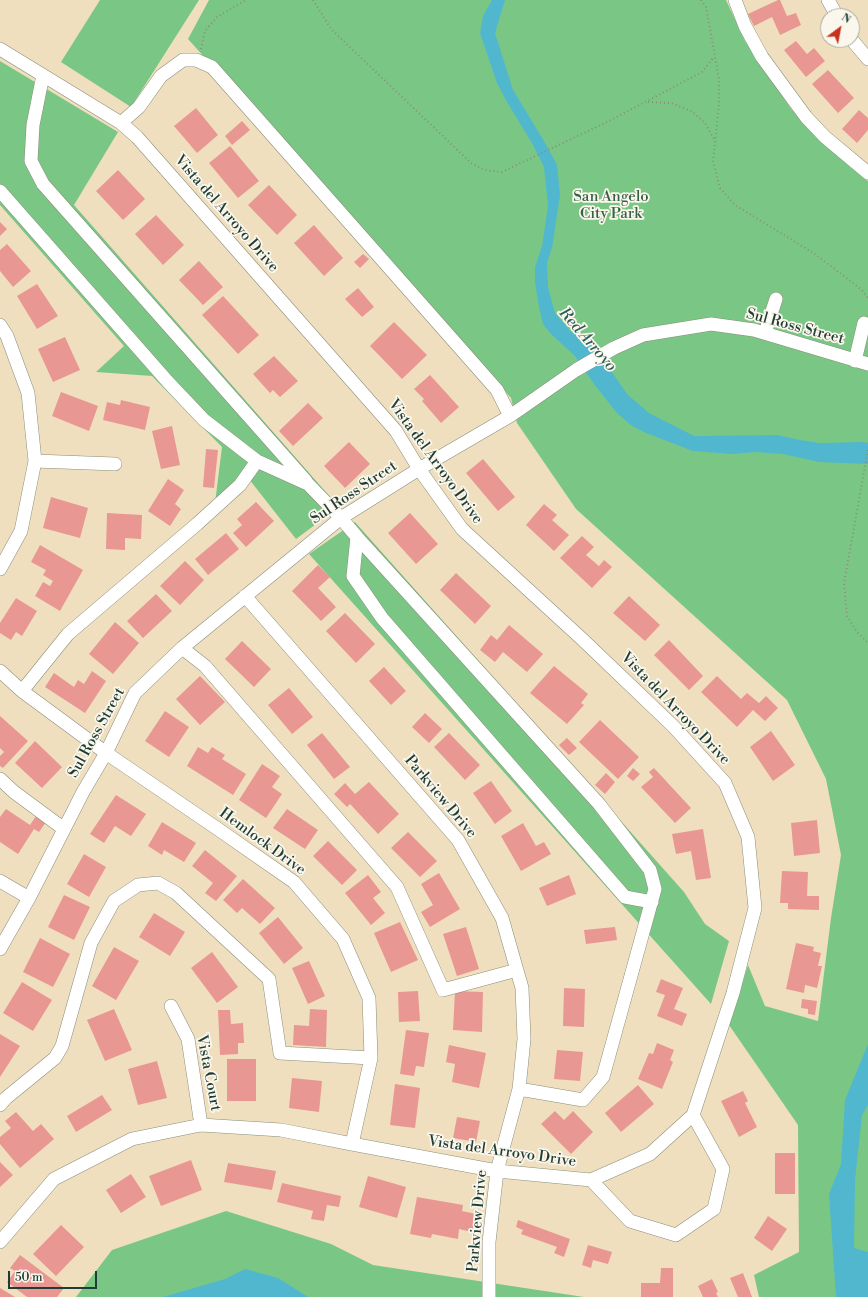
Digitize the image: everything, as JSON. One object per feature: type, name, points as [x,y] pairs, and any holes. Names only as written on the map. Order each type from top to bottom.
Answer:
[{"type":"street","points":[[734,0],[745,26],[762,57],[806,117],[825,137],[868,173]]},
{"type":"street","points":[[859,48],[868,59]]},
{"type":"street","name":"Vista del Arroyo Drive","points":[[0,49],[121,123],[137,136],[396,431],[419,469],[462,529],[582,639],[668,721],[725,783],[748,837],[755,908],[733,993],[693,1115],[650,1154],[591,1180],[497,1171],[281,1130],[201,1125],[132,1139],[54,1179],[0,1242]]},
{"type":"street","points":[[121,123],[139,107],[161,76],[183,60],[196,60],[212,67],[497,390],[510,416]]},
{"type":"street","points":[[43,75],[33,125],[31,161],[43,184],[308,484],[599,804],[650,870],[656,889],[603,1077],[583,1100],[519,1089]]},
{"type":"street","points":[[0,191],[163,376],[204,420],[257,461],[308,484]]},
{"type":"street","points":[[765,333],[776,298]]},
{"type":"street","points":[[862,362],[864,323]]},
{"type":"street","name":"Sul Ross Street","points":[[0,949],[29,898],[136,693],[182,648],[340,518],[419,469],[510,416],[576,370],[614,348],[643,335],[712,324],[754,330],[862,362]]},
{"type":"street","points":[[0,325],[7,336],[28,393],[35,462],[21,531],[0,568]]},
{"type":"street","points":[[22,692],[68,634],[197,524],[240,485],[257,461]]},
{"type":"street","points":[[35,462],[115,464]]},
{"type":"street","points":[[357,537],[353,576],[382,618],[625,897],[652,902]]},
{"type":"street","name":"Parkview Drive","points":[[245,596],[458,840],[502,918],[522,988],[524,1039],[519,1089],[497,1171],[489,1242],[489,1297]]},
{"type":"street","points":[[182,648],[205,666],[397,887],[442,990],[517,970]]},
{"type":"street","name":"Hemlock Drive","points":[[0,671],[22,692],[106,753],[215,826],[294,882],[343,939],[369,998],[371,1058],[352,1144]]},
{"type":"street","points":[[0,779],[14,792],[64,829]]},
{"type":"street","points":[[0,881],[29,898]]},
{"type":"street","points":[[0,1105],[6,1098],[55,1058],[62,1046],[91,943],[114,901],[138,885],[158,883],[176,893],[269,979],[280,1053],[371,1058]]},
{"type":"street","name":"Vista Court","points":[[171,1006],[188,1039],[201,1125]]},
{"type":"street","points":[[591,1180],[630,1221],[676,1235],[714,1209],[724,1169],[693,1115]]},
{"type":"path","points":[[183,60],[200,54],[205,31],[217,17],[246,0]]},
{"type":"path","points":[[313,0],[331,28],[471,163],[485,170],[502,172],[558,146],[702,72],[714,57]]},
{"type":"path","points":[[702,0],[706,7],[719,80],[719,104],[713,162],[720,188],[735,206],[815,254],[862,290],[868,298]]},
{"type":"path","points":[[646,102],[671,103],[693,112],[705,123],[715,140]]},
{"type":"path","points":[[868,450],[844,583],[847,616],[857,632],[868,643]]},
{"type":"green space","points":[[100,0],[199,0],[131,107],[61,62]]},
{"type":"green space","name":"San Angelo City Park","points":[[209,0],[726,0],[745,41],[791,109],[849,166],[868,181],[868,1297],[759,1297],[754,1275],[799,1252],[798,1125],[729,1025],[748,965],[765,1006],[818,1021],[831,918],[841,855],[826,779],[787,700],[576,509],[517,423],[511,398],[188,39]]},
{"type":"green space","points":[[0,61],[118,132],[74,205],[339,507],[296,539],[245,474],[215,503],[222,447],[152,376],[96,372],[124,346],[0,205]]},
{"type":"green space","points":[[355,522],[684,892],[705,924],[729,941],[711,1004],[309,554]]},
{"type":"green space","points":[[226,1211],[331,1244],[373,1265],[584,1297],[76,1297],[112,1250]]},
{"type":"water","name":"Red Arroyo","points":[[492,0],[505,0],[495,33],[513,90],[557,165],[560,195],[552,248],[547,263],[548,287],[555,313],[572,333],[593,339],[594,347],[628,395],[649,413],[694,436],[777,435],[820,443],[863,442],[868,443],[868,464],[819,462],[783,454],[756,452],[731,454],[693,451],[646,433],[632,426],[617,413],[594,384],[575,356],[550,333],[543,324],[535,282],[535,267],[542,246],[548,206],[544,167],[532,143],[497,83],[480,33],[483,16]]},
{"type":"water","points":[[868,1044],[868,1105],[862,1115],[855,1180],[854,1248],[868,1252],[868,1297],[836,1297],[829,1194],[841,1164],[845,1100]]},
{"type":"water","points":[[245,1269],[278,1278],[308,1297],[163,1297],[225,1279]]},
{"type":"building","points":[[780,0],[787,16],[796,13],[801,25],[780,35],[772,17],[754,26],[748,14]]},
{"type":"building","points":[[796,41],[807,54],[814,48],[825,61],[806,77],[784,50]]},
{"type":"building","points":[[828,70],[854,98],[838,113],[812,84]]},
{"type":"building","points":[[196,108],[218,135],[197,153],[174,126]]},
{"type":"building","points":[[859,110],[868,118],[868,130],[857,143],[842,129]]},
{"type":"building","points":[[242,121],[250,130],[232,145],[225,136]]},
{"type":"building","points":[[230,146],[259,181],[238,198],[209,163]]},
{"type":"building","points":[[118,170],[145,199],[123,220],[96,191]]},
{"type":"building","points":[[269,185],[297,215],[277,235],[248,205]]},
{"type":"building","points":[[156,215],[184,245],[163,265],[135,234]]},
{"type":"building","points":[[0,222],[7,229],[0,236]]},
{"type":"building","points":[[314,225],[343,258],[324,276],[294,243]]},
{"type":"building","points":[[7,244],[31,271],[13,287],[0,271],[0,250]]},
{"type":"building","points":[[363,254],[369,259],[360,268],[354,262]]},
{"type":"building","points":[[199,261],[223,287],[203,305],[179,280]]},
{"type":"building","points":[[37,284],[58,316],[37,329],[17,296]]},
{"type":"building","points":[[358,288],[374,307],[362,317],[345,299]]},
{"type":"building","points":[[223,296],[259,335],[238,354],[202,315]]},
{"type":"building","points":[[394,322],[427,355],[402,379],[370,346]]},
{"type":"building","points":[[65,337],[80,370],[53,382],[38,349]]},
{"type":"building","points":[[274,356],[298,381],[280,397],[273,390],[270,393],[253,374]]},
{"type":"building","points":[[430,375],[459,407],[441,423],[422,401],[424,399],[414,389]]},
{"type":"building","points":[[61,392],[98,406],[89,431],[52,416]]},
{"type":"building","points":[[121,400],[150,407],[145,430],[103,420],[107,402],[120,405]]},
{"type":"building","points":[[308,403],[323,418],[293,446],[279,431]]},
{"type":"building","points":[[172,426],[180,465],[161,469],[152,431]]},
{"type":"building","points":[[349,442],[370,464],[345,488],[324,466]]},
{"type":"building","points":[[206,449],[218,450],[214,488],[203,487]]},
{"type":"building","points":[[483,459],[515,497],[498,511],[466,473]]},
{"type":"building","points":[[168,479],[184,490],[175,504],[181,509],[170,526],[148,511]]},
{"type":"building","points":[[51,497],[88,508],[80,538],[43,528]]},
{"type":"building","points":[[256,502],[274,521],[246,547],[233,533],[242,525],[237,519]]},
{"type":"building","points":[[544,504],[557,515],[552,520],[569,535],[554,551],[526,525]]},
{"type":"building","points":[[107,513],[142,515],[141,539],[125,538],[125,550],[106,549]]},
{"type":"building","points":[[410,513],[438,544],[416,564],[388,533]]},
{"type":"building","points":[[226,533],[239,549],[208,575],[195,559]]},
{"type":"building","points":[[582,536],[594,547],[586,555],[599,566],[604,560],[612,567],[592,588],[560,558]]},
{"type":"building","points":[[40,545],[83,570],[60,611],[35,596],[43,582],[50,586],[53,581],[43,575],[46,570],[31,562]]},
{"type":"building","points":[[185,561],[204,580],[180,605],[160,586]]},
{"type":"building","points":[[318,565],[330,577],[318,588],[336,607],[321,621],[292,591]]},
{"type":"building","points":[[456,573],[491,606],[475,624],[440,590]]},
{"type":"building","points":[[156,594],[172,611],[143,638],[127,621]]},
{"type":"building","points":[[629,596],[660,625],[645,641],[613,613]]},
{"type":"building","points":[[16,598],[37,611],[22,636],[16,632],[11,640],[0,633],[0,623]]},
{"type":"building","points":[[345,613],[375,644],[356,663],[326,631]]},
{"type":"building","points":[[115,622],[139,643],[113,674],[89,654]]},
{"type":"building","points":[[509,625],[543,654],[527,672],[503,652],[495,662],[480,650],[491,635],[497,640]]},
{"type":"building","points":[[669,640],[703,676],[689,690],[654,655]]},
{"type":"building","points":[[242,641],[271,669],[254,687],[225,659]]},
{"type":"building","points":[[554,666],[588,694],[581,703],[584,705],[567,724],[530,693]]},
{"type":"building","points":[[384,667],[406,691],[391,705],[369,681]]},
{"type":"building","points":[[92,671],[106,681],[85,713],[45,687],[54,673],[74,687],[78,680],[84,684]]},
{"type":"building","points":[[200,676],[225,702],[200,725],[176,699]]},
{"type":"building","points":[[717,676],[741,699],[747,693],[759,703],[766,696],[778,708],[765,721],[753,710],[737,727],[701,692]]},
{"type":"building","points":[[289,688],[313,717],[292,734],[268,705]]},
{"type":"building","points":[[165,711],[189,727],[169,757],[145,741]]},
{"type":"building","points":[[425,713],[442,729],[429,743],[412,727]]},
{"type":"building","points":[[0,716],[28,741],[3,768],[0,766],[0,756],[4,752],[0,748]]},
{"type":"building","points":[[600,720],[639,757],[618,779],[579,742]]},
{"type":"building","points":[[771,731],[795,765],[773,781],[750,747]]},
{"type":"building","points":[[322,733],[350,767],[334,779],[307,745]]},
{"type":"building","points":[[449,733],[480,765],[465,780],[434,747]]},
{"type":"building","points":[[567,738],[577,748],[569,755],[559,745]]},
{"type":"building","points":[[35,741],[62,767],[42,788],[15,763]]},
{"type":"building","points":[[198,747],[208,753],[212,747],[225,755],[222,759],[246,774],[233,795],[187,766]]},
{"type":"building","points":[[262,764],[280,776],[272,787],[282,794],[266,818],[239,800]]},
{"type":"building","points":[[633,768],[640,774],[633,781],[627,776]]},
{"type":"building","points":[[654,768],[691,808],[675,823],[641,787],[653,777],[649,772]]},
{"type":"building","points":[[606,773],[615,782],[605,794],[595,785]]},
{"type":"building","points":[[491,781],[512,811],[495,824],[473,793]]},
{"type":"building","points":[[369,782],[399,814],[378,834],[350,804],[347,807],[334,794],[345,783],[355,794]]},
{"type":"building","points":[[116,795],[146,814],[131,836],[115,826],[104,843],[90,834]]},
{"type":"building","points":[[6,809],[30,825],[36,816],[46,822],[39,832],[34,829],[18,854],[0,842],[0,817]]},
{"type":"building","points":[[287,809],[318,830],[305,849],[273,828]]},
{"type":"building","points":[[817,820],[820,853],[794,856],[791,823]]},
{"type":"building","points":[[162,822],[196,843],[184,862],[164,850],[162,855],[148,846]]},
{"type":"building","points":[[523,823],[536,846],[544,842],[551,854],[521,871],[501,836]]},
{"type":"building","points":[[703,829],[711,878],[696,880],[691,851],[676,854],[672,834]]},
{"type":"building","points":[[408,832],[437,861],[420,877],[391,848]]},
{"type":"building","points":[[328,841],[357,870],[342,885],[313,856]]},
{"type":"building","points":[[205,850],[237,876],[216,901],[205,893],[213,883],[192,866]]},
{"type":"building","points":[[84,854],[106,867],[89,897],[67,884]]},
{"type":"building","points":[[782,871],[808,872],[807,896],[819,896],[819,910],[788,909],[788,903],[780,903]]},
{"type":"building","points":[[439,873],[460,909],[430,927],[421,912],[433,905],[421,884]]},
{"type":"building","points":[[368,875],[381,892],[373,898],[385,913],[371,925],[345,893]]},
{"type":"building","points":[[569,875],[576,894],[547,906],[539,888]]},
{"type":"building","points":[[243,879],[275,908],[260,924],[242,908],[237,913],[223,900]]},
{"type":"building","points":[[64,895],[90,907],[74,940],[48,927]]},
{"type":"building","points":[[154,913],[185,932],[170,956],[139,937]]},
{"type":"building","points":[[278,917],[303,948],[284,964],[259,933]]},
{"type":"building","points":[[400,922],[418,960],[391,972],[374,933]]},
{"type":"building","points":[[466,927],[479,969],[457,976],[443,934]]},
{"type":"building","points":[[615,927],[617,940],[586,944],[584,930]]},
{"type":"building","points":[[40,938],[70,954],[53,987],[23,972]]},
{"type":"building","points":[[796,943],[814,947],[813,951],[821,953],[818,966],[822,966],[817,988],[805,985],[804,993],[786,989]]},
{"type":"building","points":[[114,947],[139,961],[116,1000],[92,986]]},
{"type":"building","points":[[212,952],[238,987],[217,1003],[191,968]]},
{"type":"building","points":[[309,961],[325,996],[308,1004],[292,968]]},
{"type":"building","points":[[661,979],[683,988],[674,1009],[687,1014],[682,1026],[657,1016],[665,995],[656,992]]},
{"type":"building","points":[[22,982],[52,1000],[33,1031],[3,1013]]},
{"type":"building","points":[[564,988],[585,989],[584,1027],[563,1026]]},
{"type":"building","points":[[418,991],[420,1021],[399,1022],[398,992]]},
{"type":"building","points":[[455,991],[483,992],[482,1032],[453,1030]]},
{"type":"building","points":[[802,999],[817,1001],[815,1015],[808,1014],[808,1009],[801,1008]]},
{"type":"building","points":[[114,1009],[132,1050],[105,1061],[87,1020]]},
{"type":"building","points":[[310,1009],[327,1010],[326,1047],[293,1045],[294,1025],[309,1026]]},
{"type":"building","points":[[218,1010],[230,1010],[231,1024],[243,1023],[244,1043],[238,1043],[238,1054],[220,1055]]},
{"type":"building","points":[[406,1030],[429,1033],[424,1067],[416,1066],[414,1076],[400,1074]]},
{"type":"building","points":[[0,1034],[20,1046],[0,1077]]},
{"type":"building","points":[[657,1043],[674,1050],[670,1060],[673,1062],[662,1089],[638,1079],[649,1053],[653,1054]]},
{"type":"building","points":[[449,1045],[486,1053],[479,1088],[452,1082],[455,1064],[446,1062]]},
{"type":"building","points":[[557,1050],[583,1052],[580,1081],[554,1079]]},
{"type":"building","points":[[227,1059],[256,1059],[256,1101],[227,1101]]},
{"type":"building","points":[[157,1061],[167,1098],[138,1105],[128,1069]]},
{"type":"building","points":[[292,1078],[322,1081],[319,1112],[289,1108]]},
{"type":"building","points":[[395,1084],[420,1088],[415,1128],[390,1125]]},
{"type":"building","points":[[638,1085],[654,1104],[621,1132],[605,1113]]},
{"type":"building","points":[[743,1091],[748,1101],[745,1103],[757,1127],[739,1137],[721,1101]]},
{"type":"building","points":[[102,1095],[112,1110],[76,1132],[67,1116]]},
{"type":"building","points":[[555,1111],[564,1120],[573,1111],[593,1132],[571,1154],[541,1124]]},
{"type":"building","points":[[16,1112],[33,1131],[41,1124],[54,1139],[20,1168],[0,1144],[0,1137],[11,1128],[5,1121]]},
{"type":"building","points":[[457,1117],[480,1121],[476,1142],[453,1138]]},
{"type":"building","points":[[775,1153],[795,1153],[795,1194],[775,1194]]},
{"type":"building","points":[[191,1160],[202,1190],[161,1206],[149,1176]]},
{"type":"building","points":[[0,1162],[13,1175],[0,1187]]},
{"type":"building","points":[[228,1163],[276,1171],[272,1190],[224,1182]]},
{"type":"building","points":[[131,1174],[146,1197],[121,1213],[106,1190]]},
{"type":"building","points":[[368,1176],[406,1187],[397,1218],[359,1207]]},
{"type":"building","points":[[282,1183],[341,1196],[339,1207],[327,1205],[324,1221],[311,1219],[313,1211],[277,1202]]},
{"type":"building","points":[[417,1197],[463,1205],[462,1211],[476,1214],[472,1232],[459,1229],[458,1239],[432,1234],[431,1238],[410,1234]]},
{"type":"building","points":[[768,1216],[787,1229],[772,1251],[754,1238]]},
{"type":"building","points":[[518,1220],[570,1239],[564,1257],[554,1253],[557,1247],[521,1234],[523,1230],[516,1227]]},
{"type":"building","points":[[61,1225],[84,1247],[56,1276],[33,1254]]},
{"type":"building","points":[[588,1245],[612,1252],[608,1264],[593,1260],[591,1268],[582,1265]]},
{"type":"building","points":[[20,1255],[64,1288],[57,1297],[27,1297],[7,1282],[15,1271],[10,1268]]},
{"type":"building","points":[[661,1268],[673,1268],[673,1297],[641,1297],[641,1283],[660,1283]]},
{"type":"building","points":[[743,1273],[752,1297],[738,1297],[730,1278]]},
{"type":"building","points":[[712,1279],[718,1292],[716,1293],[718,1297],[703,1297],[698,1286]]},
{"type":"building","points":[[0,1288],[15,1297],[0,1297]]}]
